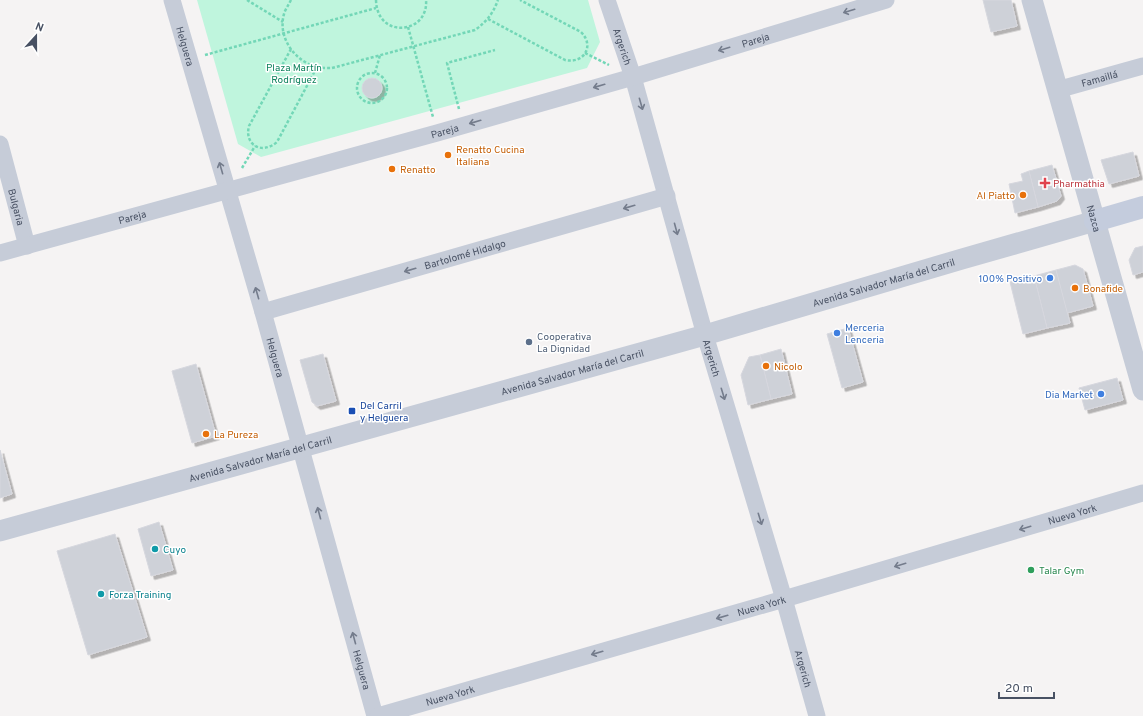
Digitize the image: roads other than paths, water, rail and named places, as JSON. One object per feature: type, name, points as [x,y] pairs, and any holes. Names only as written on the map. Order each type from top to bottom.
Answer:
[{"type":"main road","name":"Avenida Salvador María del Carril","points":[[1095,221],[1143,208]]},
{"type":"street","name":"Helguera","points":[[172,0],[301,446],[375,716]]},
{"type":"street","name":"Argerich","points":[[608,0],[633,77],[705,335],[817,716]]},
{"type":"street","name":"Pareja","points":[[0,253],[437,133],[633,77],[886,0]]},
{"type":"street","name":"Nazca","points":[[1032,0],[1143,390]]},
{"type":"street","name":"Famaillá","points":[[1057,90],[1143,66]]},
{"type":"street","name":"Bulgaria","points":[[0,144],[27,246]]},
{"type":"street","name":"Bartolomé Hidalgo","points":[[263,312],[667,196]]},
{"type":"street","name":"Avenida Salvador María del Carril","points":[[0,531],[301,446],[705,335],[1095,221]]},
{"type":"street","name":"Nueva York","points":[[378,716],[784,600],[1143,493]]},
{"type":"place","name":"Renatto Cucina Italiana","points":[[448,155]]},
{"type":"place","name":"Renatto","points":[[392,169]]},
{"type":"place","name":"Pharmathia","points":[[1045,183]]},
{"type":"place","name":"Al Piatto","points":[[1023,195]]},
{"type":"place","name":"100% Positivo","points":[[1050,278]]},
{"type":"place","name":"Bonafide","points":[[1075,288]]},
{"type":"place","name":"Merceria Lenceria","points":[[837,333]]},
{"type":"place","name":"Cooperativa La Dignidad","points":[[529,342]]},
{"type":"place","name":"Nicolo","points":[[766,366]]},
{"type":"place","name":"Dia Market","points":[[1101,394]]},
{"type":"place","name":"Del Carril y Helguera","points":[[352,411]]},
{"type":"place","name":"La Pureza","points":[[206,434]]},
{"type":"place","name":"Cuyo","points":[[155,549]]},
{"type":"place","name":"Talar Gym","points":[[1031,570]]},
{"type":"place","name":"Forza Training","points":[[101,594]]},
{"type":"park label","name":"Plaza Martín Rodríguez","points":[[294,72]]}]
